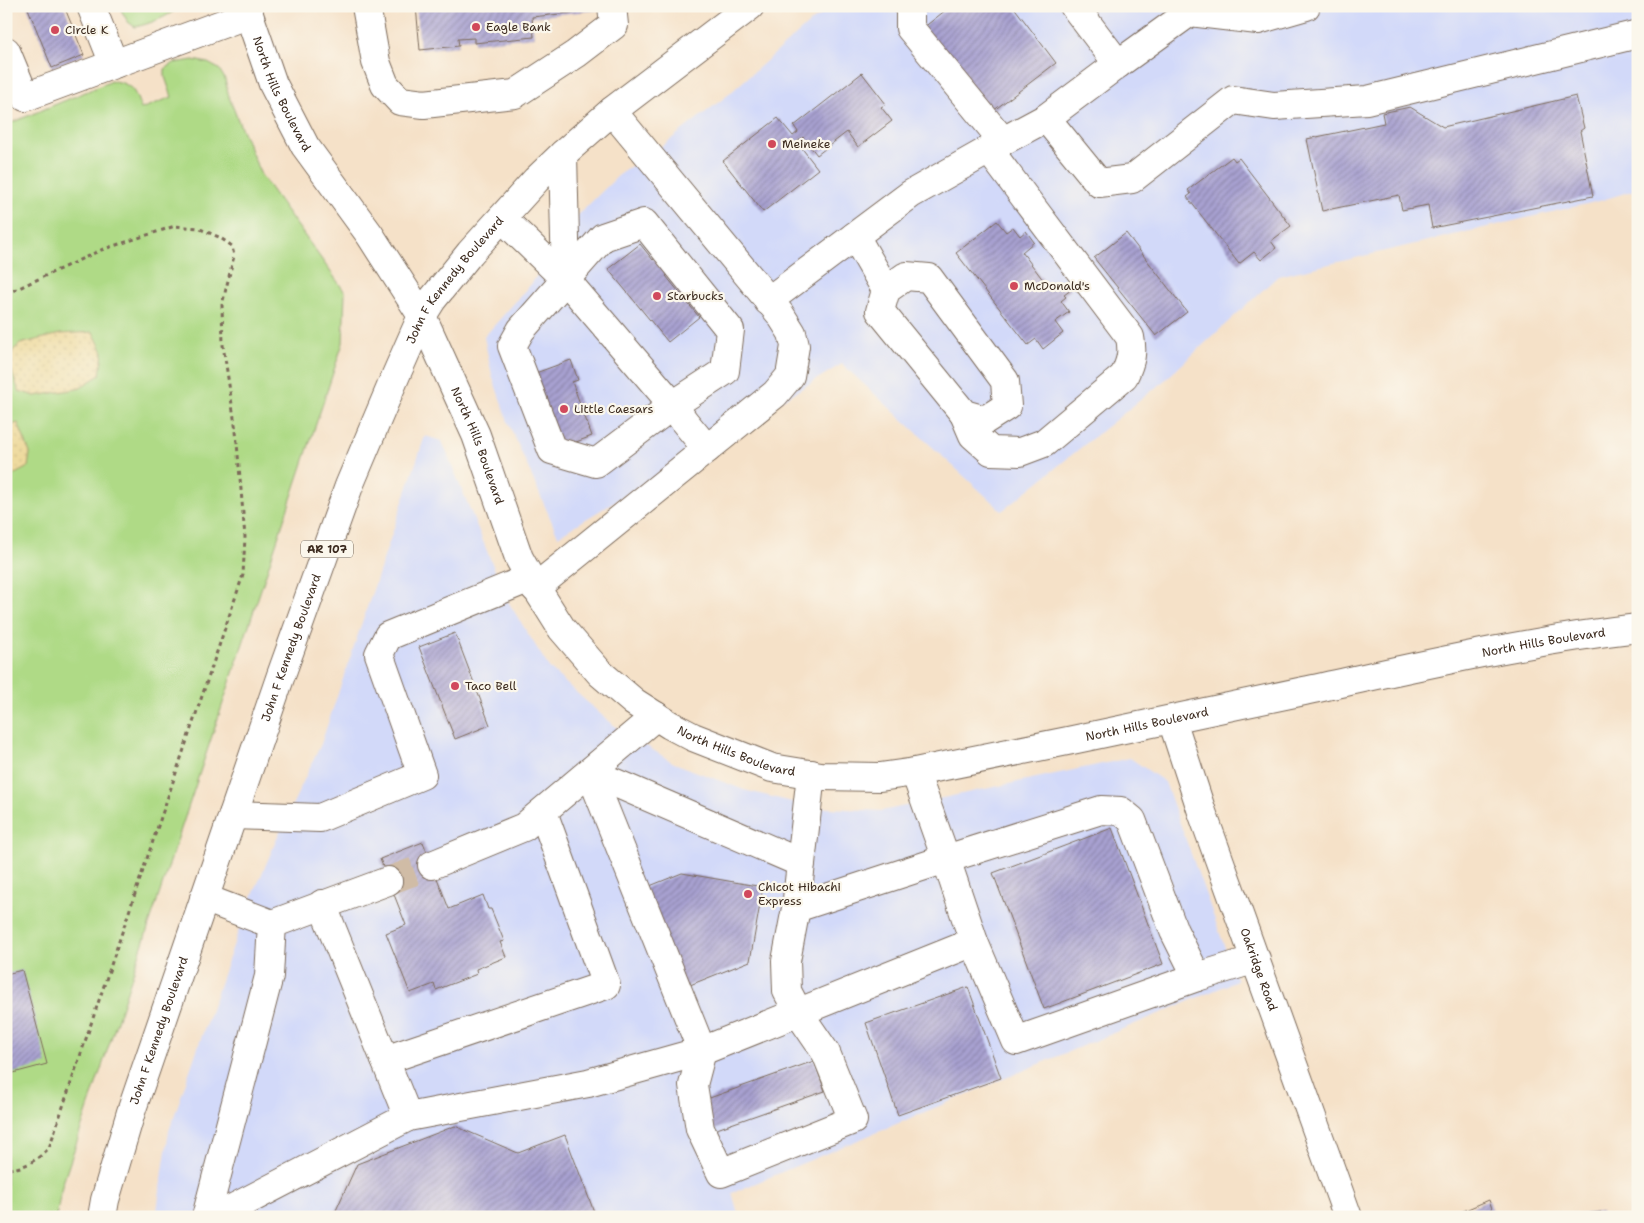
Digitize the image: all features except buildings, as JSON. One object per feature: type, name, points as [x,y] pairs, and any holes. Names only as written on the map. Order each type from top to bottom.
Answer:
[{"type":"street","points":[[91,6],[114,64]]},
{"type":"street","points":[[366,6],[376,62],[385,85],[400,101],[424,104],[515,94],[576,54],[614,25],[612,6]]},
{"type":"street","name":"John F Kennedy Boulevard","points":[[102,1217],[105,1200],[131,1112],[349,486],[422,316],[444,285],[502,218],[536,180],[563,154],[612,111],[750,6]]},
{"type":"street","points":[[910,6],[910,28],[996,145],[1130,337],[1133,352],[1124,376],[1044,443],[1020,452],[991,451],[972,435],[964,414],[880,312],[886,290],[906,276],[929,278],[1005,381],[1008,406],[985,420],[964,414]]},
{"type":"street","points":[[1074,6],[1118,64]]},
{"type":"street","points":[[768,301],[911,194],[1046,118],[1188,9],[1258,20],[1306,6]]},
{"type":"street","points":[[6,51],[25,97],[114,64],[248,10]]},
{"type":"street","name":"North Hills Boulevard","points":[[248,10],[273,84],[305,146],[370,235],[422,316],[476,435],[519,558],[532,583],[562,628],[600,673],[634,702],[693,738],[754,762],[783,770],[821,776],[880,777],[915,772],[1172,720],[1490,651],[1601,632],[1638,628]]},
{"type":"street","points":[[1046,118],[1100,183],[1132,179],[1233,100],[1274,106],[1367,100],[1638,34]]},
{"type":"street","points":[[233,815],[320,818],[422,775],[379,654],[388,636],[532,583],[707,449],[775,394],[790,376],[795,346],[792,333],[780,314],[612,111]]},
{"type":"street","points":[[563,154],[566,280]]},
{"type":"street","points":[[502,218],[566,280],[674,405],[684,421],[707,449]]},
{"type":"street","points":[[644,223],[730,330],[725,370],[674,405],[596,463],[552,450],[512,346],[521,330],[603,238],[644,223]]},
{"type":"street","points":[[855,236],[886,290]]},
{"type":"street","points":[[432,865],[534,820],[656,716]]},
{"type":"street","name":"Oakridge Road","points":[[1172,720],[1202,812],[1348,1217]]},
{"type":"street","points":[[590,772],[801,863]]},
{"type":"street","points":[[590,772],[702,1052],[692,1085],[700,1129],[721,1173],[853,1120],[826,1052],[798,1012],[787,991],[786,961],[796,908],[811,774]]},
{"type":"street","points":[[915,772],[974,942],[1016,1041],[1197,977],[1256,959]]},
{"type":"street","points":[[796,908],[1101,810],[1121,811],[1132,820],[1174,931],[1197,977]]},
{"type":"street","points":[[385,1060],[606,985],[534,820]]},
{"type":"street","points":[[204,898],[272,924],[388,881]]},
{"type":"street","points":[[326,903],[408,1116]]},
{"type":"street","points":[[206,1217],[269,976],[272,924]]},
{"type":"street","points":[[216,1217],[408,1116],[588,1082],[702,1052],[974,942]]},
{"type":"path","points":[[6,294],[100,250],[175,226],[198,228],[219,236],[232,246],[234,256],[222,304],[223,346],[236,431],[244,537],[243,575],[50,1148],[40,1158],[28,1164],[6,1170]]},
{"type":"shaded area","points":[[832,6],[1638,6],[1638,189],[1599,201],[1278,276],[1165,380],[1002,511],[842,364],[558,536],[508,422],[492,375],[484,337],[532,283],[571,222],[621,173],[666,143],[728,95],[806,26]]},
{"type":"shaded area","points":[[425,436],[442,441],[507,600],[550,669],[614,726],[674,763],[744,790],[812,807],[882,811],[1130,758],[1165,782],[1237,981],[732,1193],[739,1217],[156,1217],[169,1131],[241,923],[281,829],[321,744]]},
{"type":"green space","points":[[130,6],[180,6],[159,19],[135,27],[128,22],[121,10]]},
{"type":"green space","points":[[193,60],[208,63],[219,69],[225,79],[229,97],[261,175],[345,292],[343,343],[62,1186],[56,1217],[6,1217],[6,125],[112,81],[129,86],[137,98],[141,109],[172,97],[165,77],[165,69],[174,63]]},
{"type":"sand","points":[[93,332],[103,352],[100,375],[77,389],[35,396],[19,391],[6,357],[20,344],[60,334]]},
{"type":"sand","points":[[18,423],[30,453],[28,467],[15,474],[6,475],[6,427]]},
{"type":"tunnel","points":[[388,881],[432,865]]},
{"type":"place","name":"Eagle Bank","points":[[476,27]]},
{"type":"place","name":"Circle K","points":[[55,30]]},
{"type":"place","name":"Meineke","points":[[772,144]]},
{"type":"place","name":"McDonald's","points":[[1014,286]]},
{"type":"place","name":"Starbucks","points":[[657,296]]},
{"type":"place","name":"Little Caesars","points":[[564,409]]},
{"type":"place","name":"Taco Bell","points":[[455,686]]},
{"type":"place","name":"Chicot Hibachi Express","points":[[748,894]]}]
